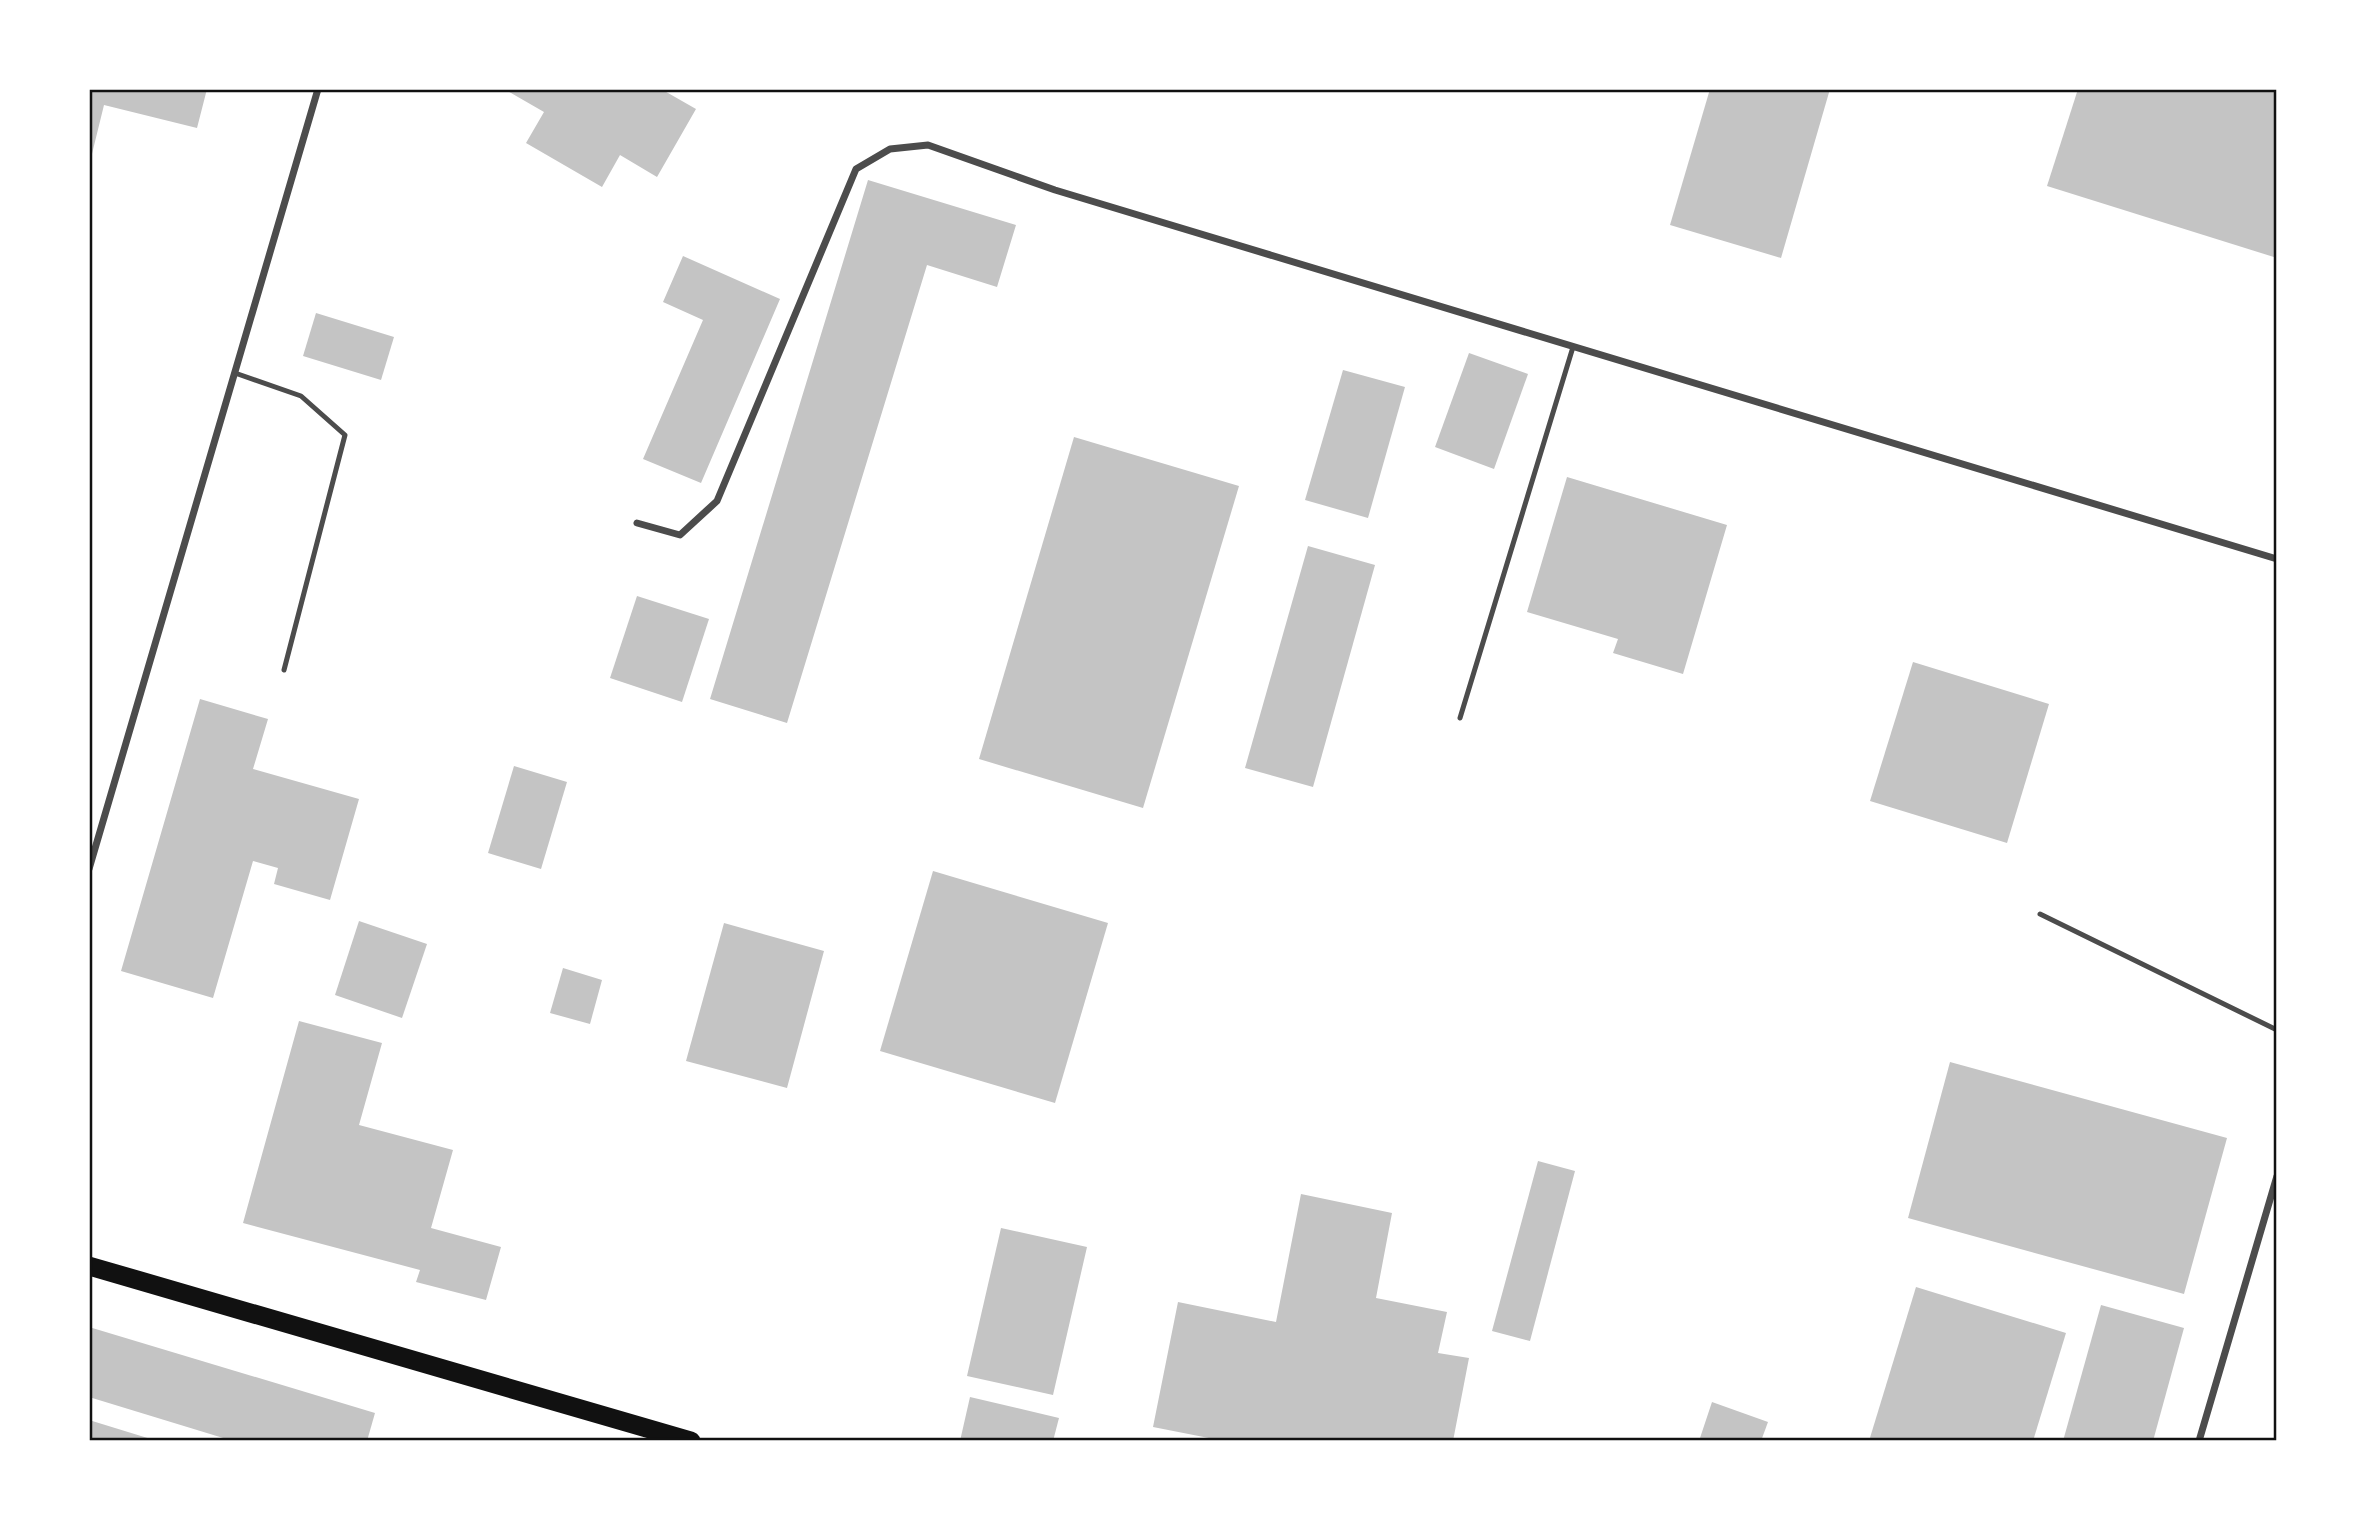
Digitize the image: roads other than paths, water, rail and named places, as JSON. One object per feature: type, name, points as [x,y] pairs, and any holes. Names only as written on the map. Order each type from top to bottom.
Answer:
[{"type":"highway","points":[[89,1266],[691,1441]]},
{"type":"street","points":[[89,869],[318,89]]},
{"type":"street","points":[[637,523],[680,535],[718,501],[856,169],[890,149],[928,145],[1055,190],[2277,559]]},
{"type":"street","points":[[2199,1441],[2277,1176]]},
{"type":"lane","points":[[1461,718],[1573,347]]},
{"type":"lane","points":[[235,373],[301,396],[345,435],[284,670]]},
{"type":"lane","points":[[2040,914],[2277,1030]]}]
